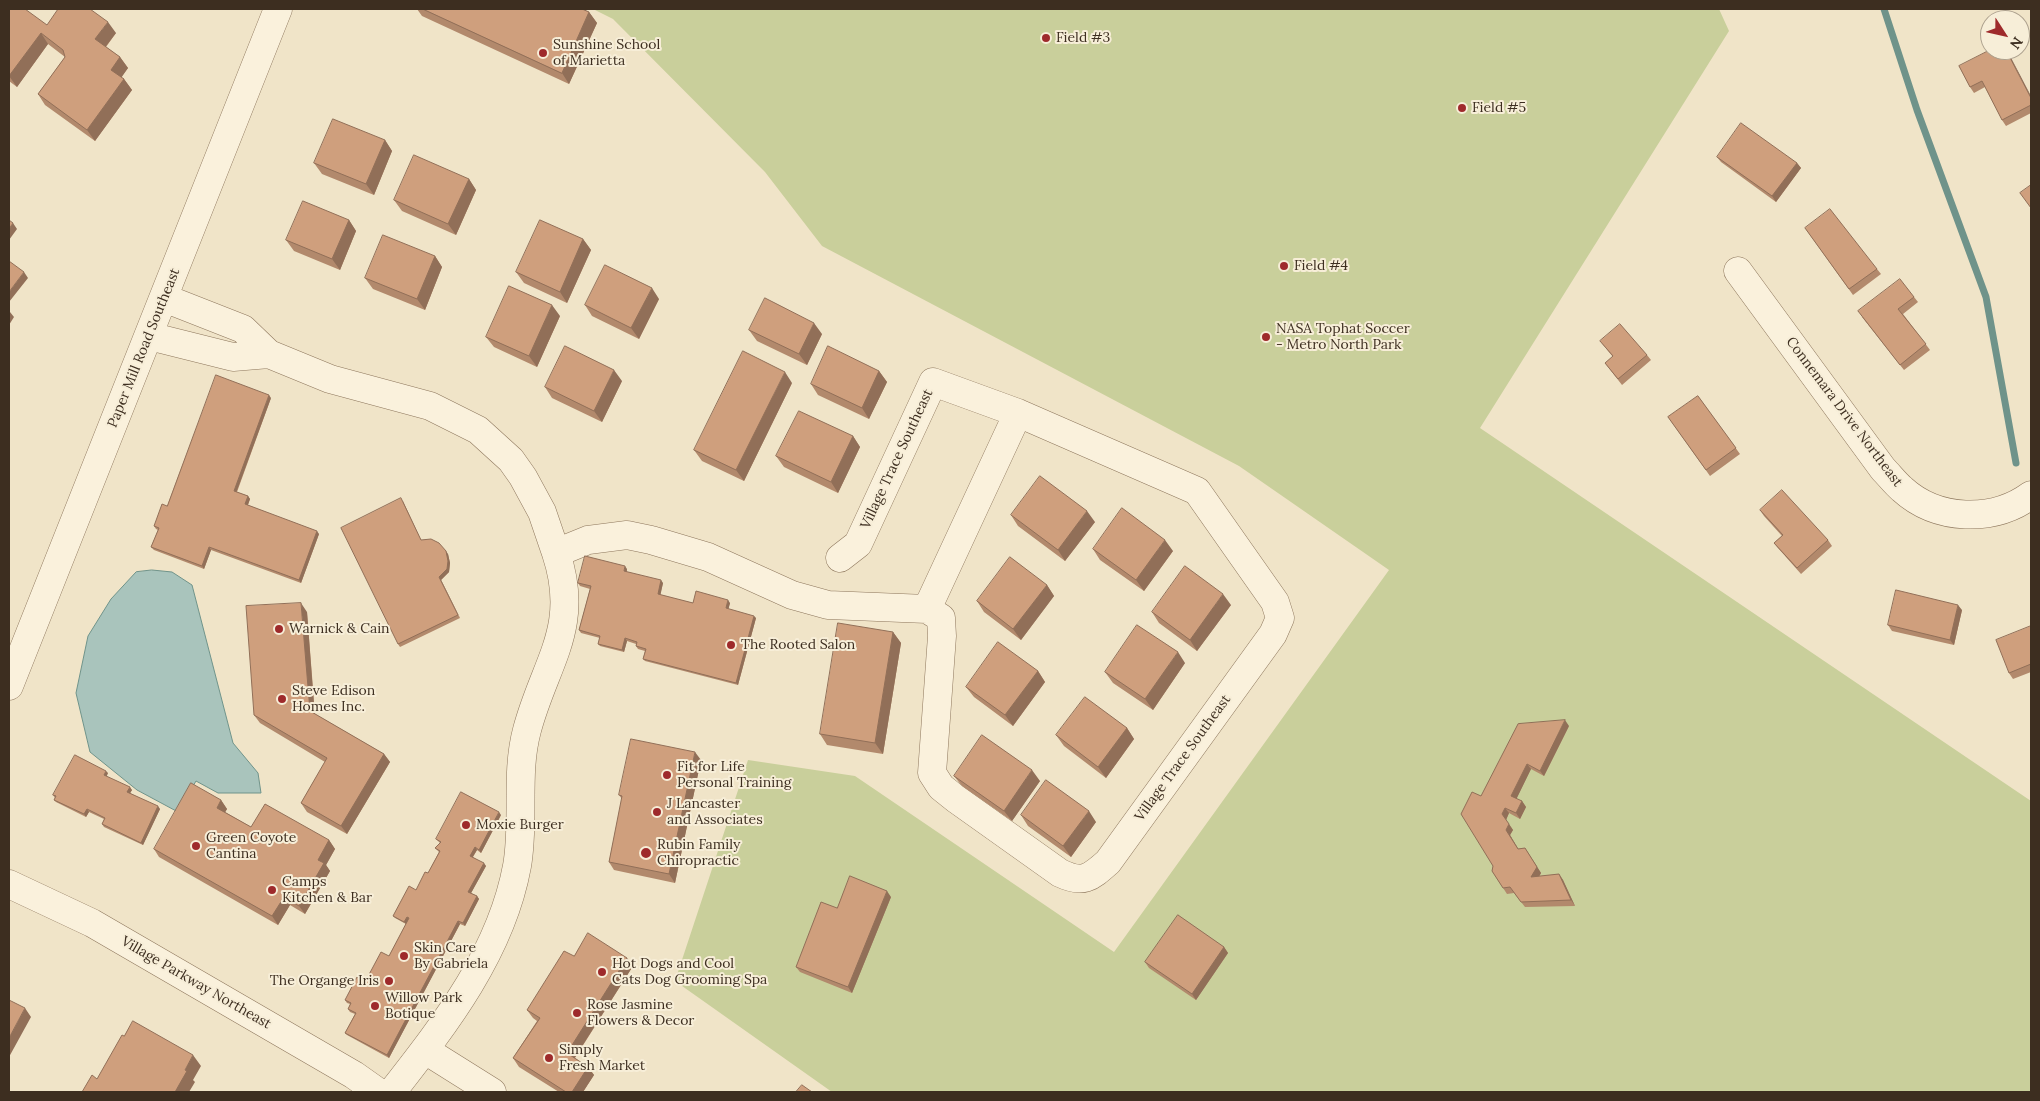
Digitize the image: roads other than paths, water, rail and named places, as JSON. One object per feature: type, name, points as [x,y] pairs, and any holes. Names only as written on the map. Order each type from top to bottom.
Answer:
[{"type":"street","name":"Paper Mill Road Southeast","points":[[9,686],[150,336],[278,9]]},
{"type":"street","name":"Connemara Drive Northeast","points":[[1738,270],[1884,469],[1902,490],[1924,504],[1944,512],[1964,515],[1986,514],[2007,510],[2031,496]]},
{"type":"street","points":[[164,298],[243,329],[269,354],[330,379],[430,406],[478,430],[511,460],[523,477],[542,512],[556,553],[566,592],[564,621],[556,651],[526,732],[521,774],[517,864],[503,918],[489,951],[465,992],[392,1092]]},
{"type":"street","points":[[150,336],[233,357],[269,354]]},
{"type":"street","name":"Village Trace Southeast","points":[[840,558],[858,544],[933,382],[1018,413],[1197,490],[1275,602],[1280,618],[1273,634],[1108,862],[1092,876],[1074,880],[1060,873],[956,799],[941,787],[932,773],[942,636],[941,618],[927,609]]},
{"type":"street","points":[[556,553],[588,540],[607,536],[627,535],[708,557],[792,595],[828,605],[927,609],[1018,413]]},
{"type":"street","name":"Village Parkway Northeast","points":[[9,884],[92,923],[354,1076],[378,1092]]},
{"type":"street","points":[[424,1050],[492,1092]]},
{"type":"water","points":[[152,570],[172,572],[192,585],[233,743],[258,773],[261,793],[218,793],[196,781],[178,812],[137,790],[90,752],[76,693],[88,636],[111,599],[136,572]]},
{"type":"waterway","points":[[1884,9],[1917,110],[1986,297],[2016,463]]},
{"type":"place","name":"Field #3","points":[[1046,38]]},
{"type":"place","name":"Sunshine School of Marietta","points":[[543,53]]},
{"type":"place","name":"Field #5","points":[[1462,108]]},
{"type":"place","name":"Field #4","points":[[1284,266]]},
{"type":"place","name":"NASA Tophat Soccer - Metro North Park","points":[[1266,337]]},
{"type":"place","name":"Warnick & Cain","points":[[279,629]]},
{"type":"place","name":"The Rooted Salon","points":[[731,645]]},
{"type":"place","name":"Steve Edison Homes Inc.","points":[[282,699]]},
{"type":"place","name":"Fit for Life Personal Training","points":[[667,775]]},
{"type":"place","name":"J Lancaster and Associates","points":[[657,812]]},
{"type":"place","name":"Moxie Burger","points":[[466,825]]},
{"type":"place","name":"Green Coyote Cantina","points":[[196,846]]},
{"type":"place","name":"Rubin Family Chiropractic","points":[[646,853]]},
{"type":"place","name":"Camps Kitchen & Bar","points":[[272,890]]},
{"type":"place","name":"Skin Care By Gabriela","points":[[404,956]]},
{"type":"place","name":"Hot Dogs and Cool Cats Dog Grooming Spa","points":[[602,972]]},
{"type":"place","name":"The Organge Iris","points":[[389,981]]},
{"type":"place","name":"Willow Park Botique","points":[[375,1006]]},
{"type":"place","name":"Rose Jasmine Flowers & Decor","points":[[577,1013]]},
{"type":"place","name":"Simply Fresh Market","points":[[549,1058]]}]
